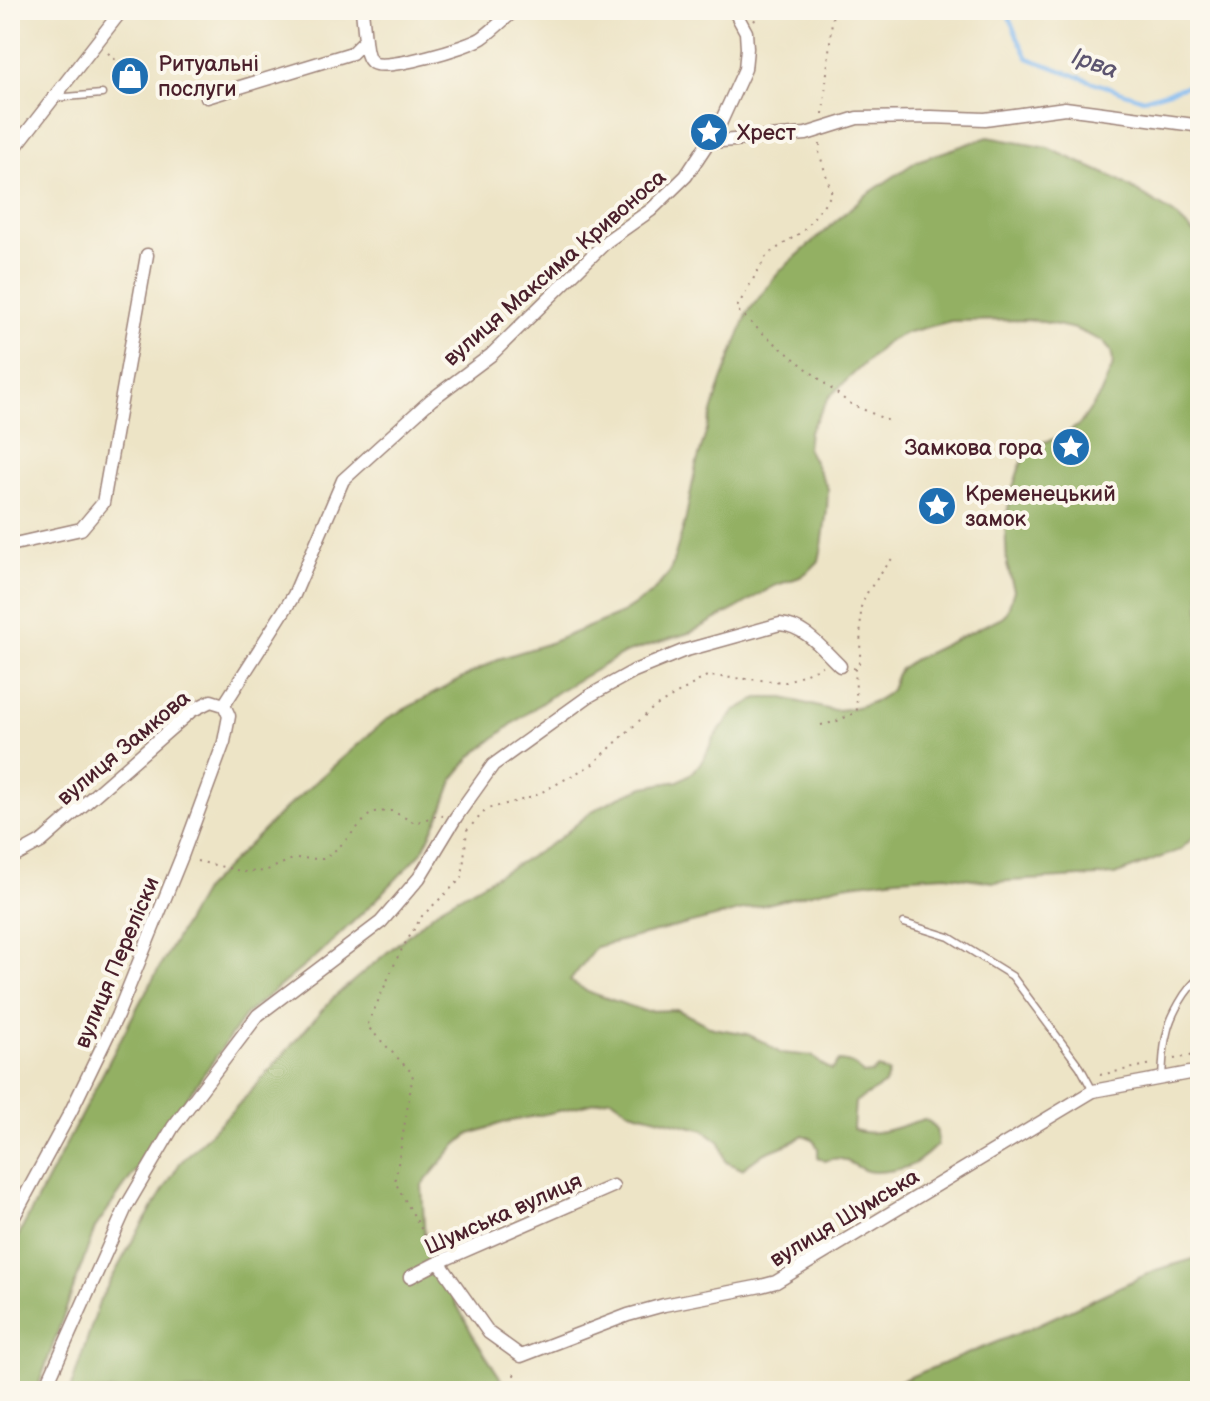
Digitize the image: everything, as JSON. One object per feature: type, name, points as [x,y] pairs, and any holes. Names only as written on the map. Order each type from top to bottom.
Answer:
[{"type":"street","points":[[10,154],[122,10]]},
{"type":"street","points":[[362,10],[368,56],[372,63],[384,66],[432,56],[479,40],[515,10]]},
{"type":"street","name":"вулиця Максима Кривоноса","points":[[224,705],[294,595],[343,480],[431,400],[491,355],[607,241],[651,210],[686,176],[709,142],[745,69],[746,32],[734,10]]},
{"type":"street","points":[[207,97],[352,53],[365,40]]},
{"type":"street","points":[[709,142],[806,134],[857,118],[985,119],[1065,108],[1194,125],[1200,130]]},
{"type":"street","points":[[10,545],[81,529],[103,503],[147,255]]},
{"type":"street","points":[[44,1391],[126,1207],[173,1127],[258,1015],[381,922],[419,878],[456,817],[493,765],[589,696],[634,671],[683,651],[788,624],[804,631],[837,664]]},
{"type":"street","name":"вулиця Замкова","points":[[10,859],[41,842],[191,711],[211,701],[224,705]]},
{"type":"street","name":"вулиця Переліски","points":[[10,1224],[71,1111],[117,1016],[224,742],[229,716],[224,705]]},
{"type":"street","name":"вулиця Шумська","points":[[521,1356],[628,1315],[776,1282],[1093,1091],[1200,1071]]},
{"type":"street","name":"Шумська вулиця","points":[[410,1277],[613,1186]]},
{"type":"street","points":[[439,1262],[489,1333],[521,1356]]},
{"type":"lane","points":[[53,98],[102,94]]},
{"type":"lane","points":[[904,923],[949,937],[1012,976],[1080,1067],[1093,1091]]},
{"type":"lane","points":[[1162,1078],[1167,1030],[1180,1002],[1200,978]]},
{"type":"path","points":[[833,10],[819,152],[832,194],[803,231],[767,255],[736,309],[849,403],[889,421]]},
{"type":"path","points":[[97,41],[119,63]]},
{"type":"path","points":[[821,725],[857,712],[855,668],[861,654],[861,607],[894,556]]},
{"type":"path","points":[[439,1262],[395,1182],[413,1074],[367,1026],[399,954],[422,916],[462,878],[467,830],[487,809],[533,797],[593,764],[653,708],[707,676],[786,682],[837,664],[855,668]]},
{"type":"path","points":[[182,856],[245,872],[265,871],[295,858],[323,859],[338,848],[372,812],[392,811],[415,823],[438,815],[456,817]]},
{"type":"path","points":[[1093,1091],[1100,1074],[1200,1054]]},
{"type":"path","points":[[509,1391],[521,1356]]},
{"type":"green space","points":[[988,137],[1048,148],[1117,179],[1174,214],[1200,239],[1200,831],[1180,850],[1115,875],[993,882],[946,875],[843,885],[596,947],[570,981],[589,992],[644,1011],[678,1010],[713,1028],[747,1034],[780,1053],[813,1056],[832,1070],[839,1061],[853,1064],[863,1074],[872,1073],[878,1068],[889,1073],[885,1084],[855,1102],[853,1129],[879,1132],[924,1119],[936,1129],[937,1145],[913,1165],[872,1172],[842,1159],[825,1161],[818,1157],[818,1148],[813,1139],[803,1135],[763,1154],[742,1169],[726,1162],[720,1142],[704,1130],[630,1111],[611,1098],[502,1123],[468,1135],[422,1185],[425,1245],[475,1339],[509,1391],[70,1391],[100,1300],[180,1163],[244,1099],[333,998],[441,907],[538,852],[592,811],[644,787],[678,781],[693,772],[736,710],[758,698],[784,698],[831,710],[863,705],[891,690],[898,672],[913,660],[1007,612],[1014,590],[1007,565],[1005,523],[1021,463],[1034,445],[1061,437],[1080,424],[1100,395],[1112,368],[1111,351],[1102,341],[1075,329],[1034,320],[951,321],[905,333],[887,342],[829,397],[809,432],[807,448],[828,489],[819,561],[800,577],[774,586],[692,632],[625,653],[557,692],[471,757],[454,778],[422,852],[319,954],[246,1014],[95,1228],[39,1384],[29,1391],[10,1391],[10,1252],[140,1002],[204,889],[286,808],[388,718],[498,659],[547,644],[622,613],[651,594],[670,572],[685,522],[696,466],[721,383],[748,312],[780,271],[863,197],[917,161]]},
{"type":"green space","points":[[1200,1257],[1200,1391],[875,1391],[1024,1331],[1156,1270]]},
{"type":"waterway","name":"Ірва","points":[[1006,10],[1028,58],[1143,99],[1200,82]]},
{"type":"place","name":"Ритуальні послуги","points":[[130,76]]},
{"type":"place","name":"Хрест","points":[[709,132]]},
{"type":"place","name":"Замкова гора","points":[[1071,447]]},
{"type":"place","name":"Кременецький замок","points":[[937,506]]}]
